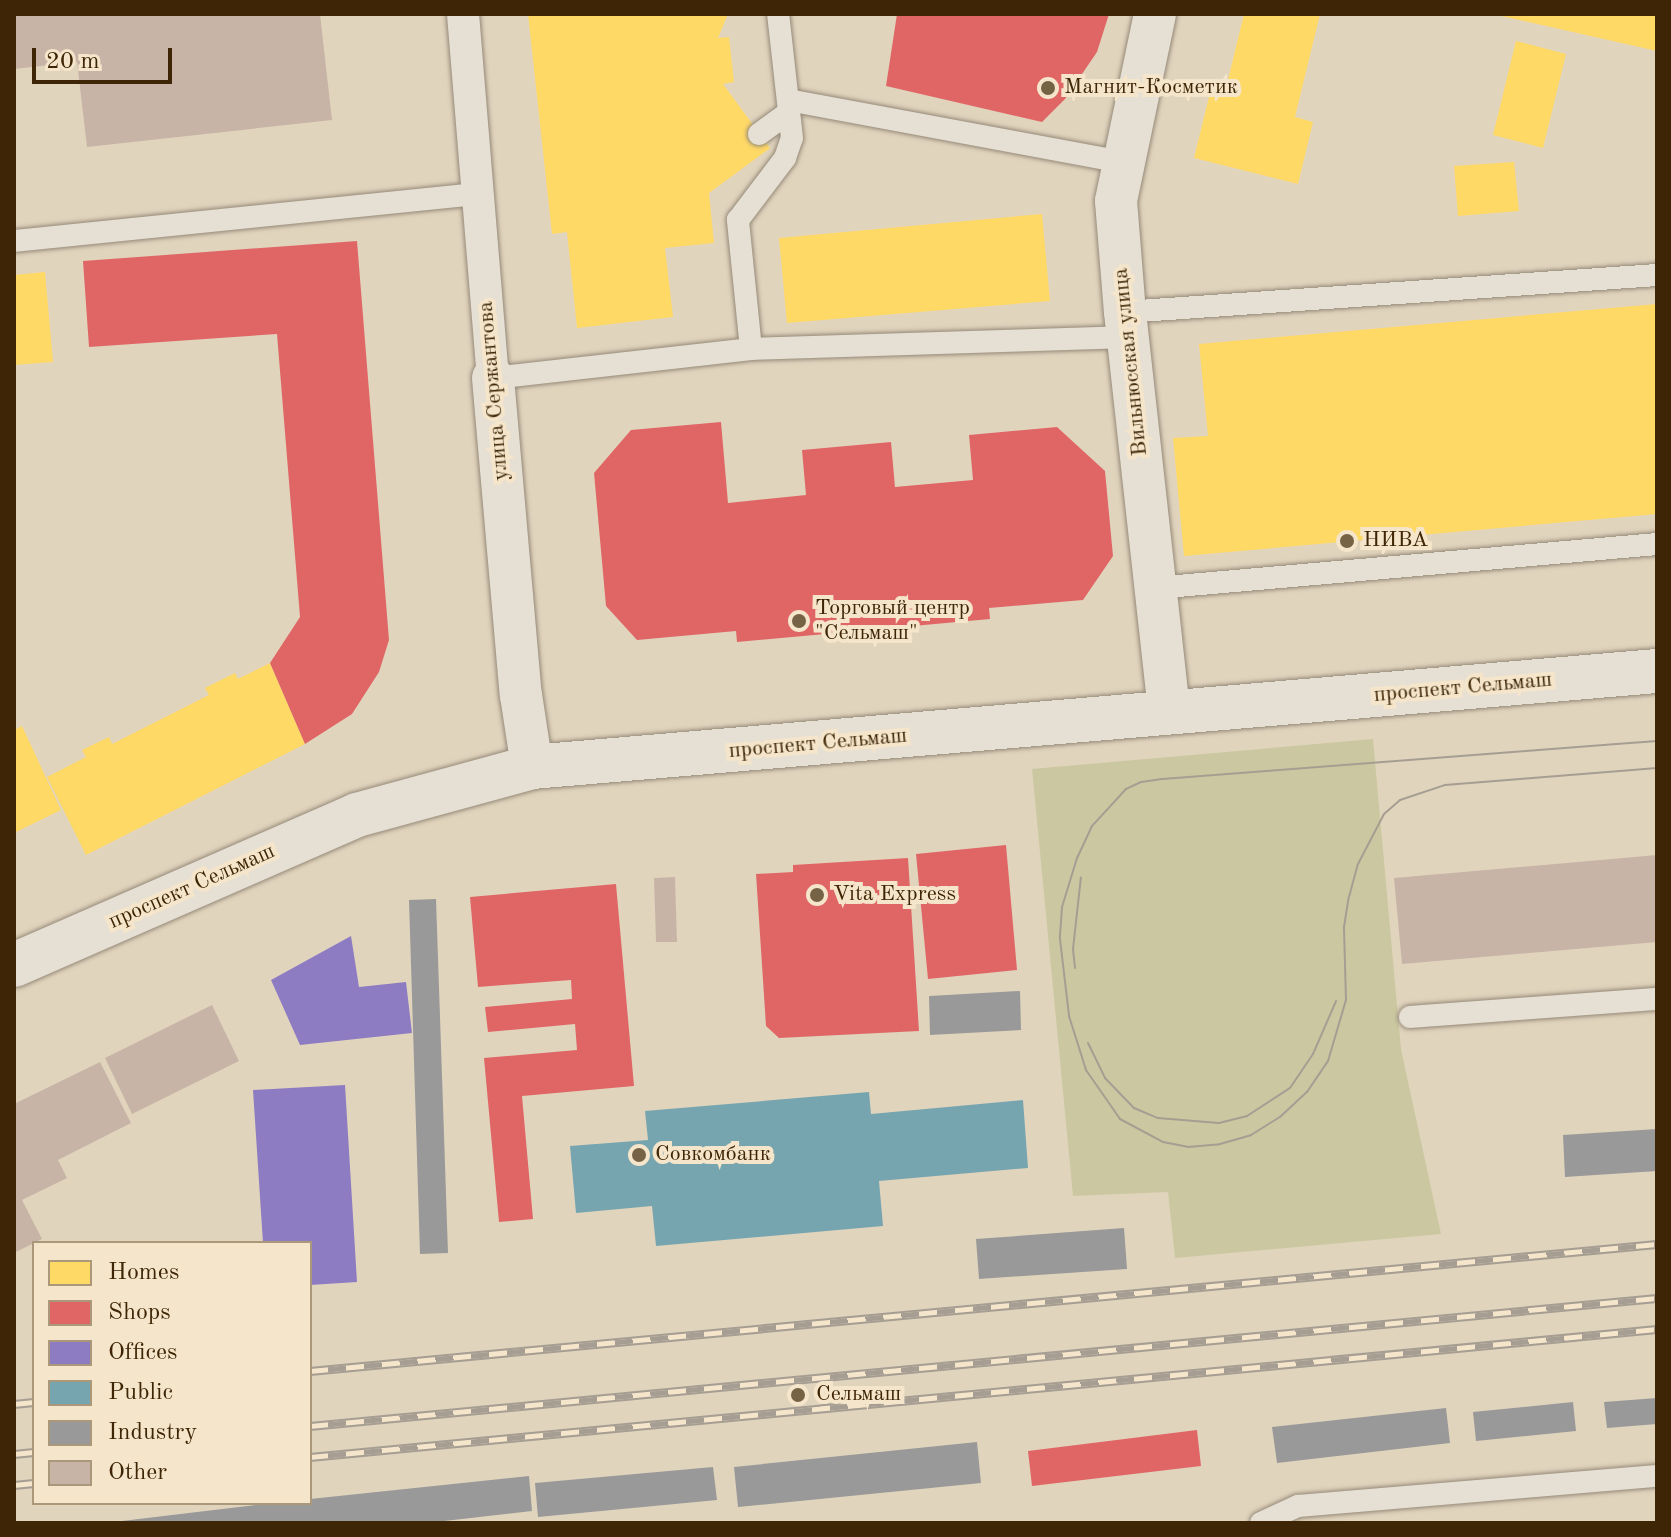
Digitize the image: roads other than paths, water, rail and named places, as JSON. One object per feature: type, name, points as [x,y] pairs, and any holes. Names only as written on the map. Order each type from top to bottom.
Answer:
[{"type":"main road","name":"проспект Сельмаш","points":[[14,965],[357,815],[532,767],[1657,671]]},
{"type":"street","name":"улица Сержантова","points":[[463,14],[521,695],[532,767]]},
{"type":"street","name":"Вильнюсская улица","points":[[1155,14],[1116,201],[1126,325],[1169,713]]},
{"type":"lane","points":[[751,349],[738,220],[790,149],[778,14]]},
{"type":"lane","points":[[759,134],[788,106]]},
{"type":"lane","points":[[788,106],[1124,162]]},
{"type":"lane","points":[[14,241],[478,194]]},
{"type":"lane","points":[[493,378],[751,349],[1126,325],[1657,275]]},
{"type":"lane","points":[[1155,588],[1657,544]]},
{"type":"lane","points":[[1410,1017],[1657,999]]},
{"type":"lane","points":[[1261,1523],[1298,1506],[1657,1476]]},
{"type":"tram line","points":[[1657,741],[1162,779],[1141,782],[1126,789],[1092,826],[1077,858],[1062,907],[1060,939],[1069,1016],[1086,1070],[1120,1119],[1163,1142],[1188,1147],[1220,1144],[1251,1135],[1280,1117],[1307,1092],[1328,1061],[1346,1000],[1344,927],[1349,897],[1358,864],[1384,814],[1400,800],[1445,785],[1657,768]]},
{"type":"tram line","points":[[1075,968],[1073,949],[1081,877]]},
{"type":"tram line","points":[[1088,1043],[1105,1078],[1134,1108],[1158,1118],[1219,1123],[1247,1116],[1290,1088],[1313,1054],[1336,1001]]},
{"type":"railway","points":[[312,1371],[1657,1244]]},
{"type":"railway","points":[[312,1426],[1657,1298]]},
{"type":"railway","points":[[312,1457],[1657,1329]]},
{"type":"railway","points":[[14,1404],[32,1402]]},
{"type":"railway","points":[[14,1454],[32,1452]]},
{"type":"railway","points":[[14,1485],[32,1483]]},
{"type":"place","name":"Магнит-Косметик","points":[[1048,88]]},
{"type":"place","name":"НИВА","points":[[1347,541]]},
{"type":"place","name":"Торговый центр \"Сельмаш\"","points":[[799,621]]},
{"type":"place","name":"Vita Express","points":[[817,895]]},
{"type":"place","name":"Совкомбанк","points":[[639,1155]]},
{"type":"place","name":"Сельмаш","points":[[798,1395]]}]
